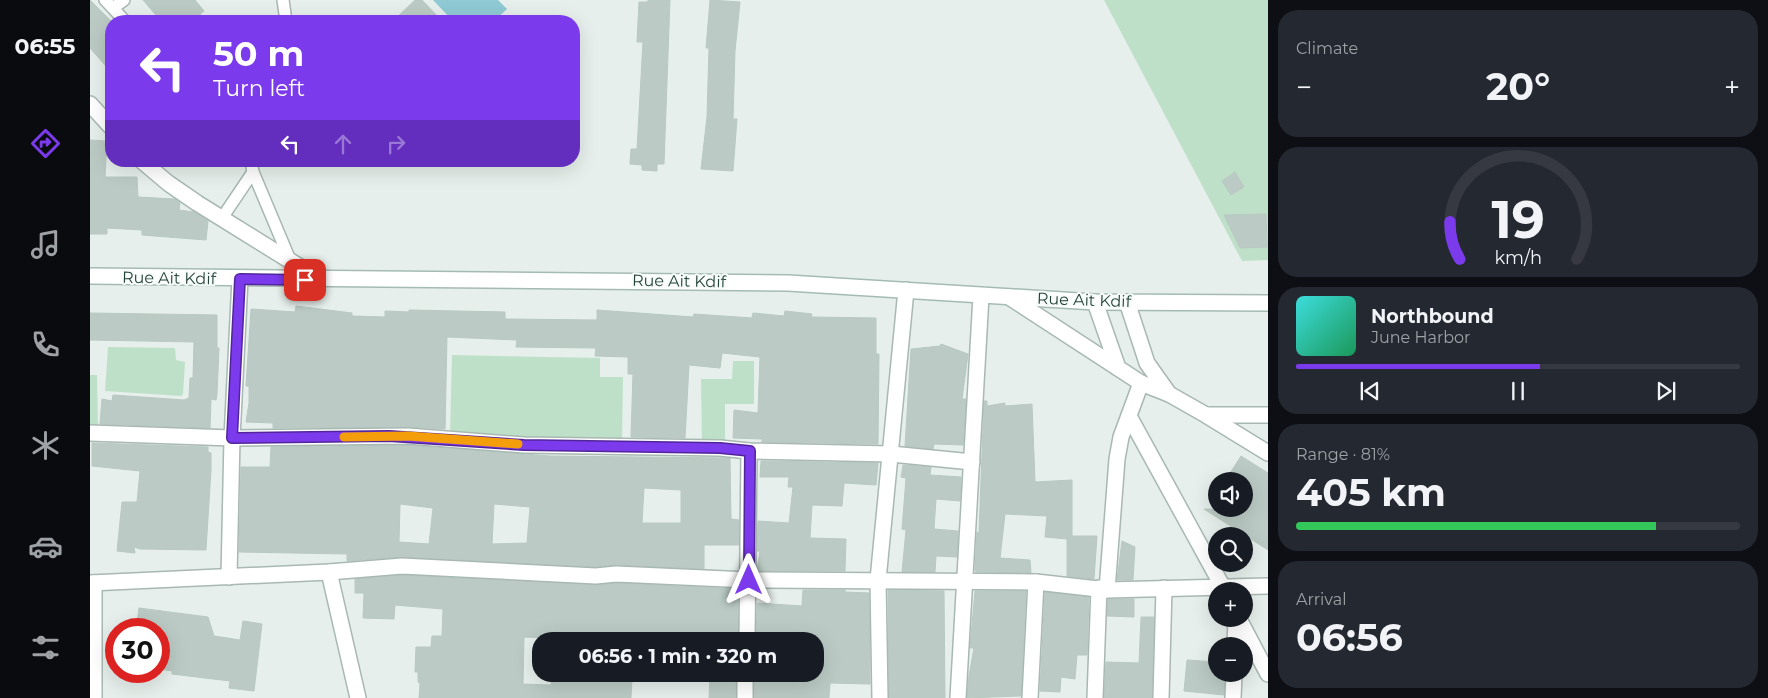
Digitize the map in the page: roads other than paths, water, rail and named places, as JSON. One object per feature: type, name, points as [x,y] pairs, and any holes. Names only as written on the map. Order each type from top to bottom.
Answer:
[{"type":"street","points":[[90,104],[105,120]]},
{"type":"street","points":[[149,167],[168,183],[321,280]]},
{"type":"street","name":"Rue Ait Kdif","points":[[90,276],[321,280],[544,279],[788,283],[1095,302],[1268,303]]},
{"type":"street","points":[[229,577],[232,438],[240,279]]},
{"type":"street","points":[[880,698],[878,580],[906,290]]},
{"type":"street","points":[[958,698],[981,296]]},
{"type":"street","points":[[1009,297],[1140,383],[1169,394],[1268,453]]},
{"type":"street","points":[[1095,302],[1118,368]]},
{"type":"street","points":[[1126,302],[1147,363],[1169,394]]},
{"type":"street","points":[[1095,698],[1103,589],[1117,459],[1121,437],[1140,383]]},
{"type":"street","points":[[1206,415],[1268,415]]},
{"type":"street","points":[[1129,416],[1219,582]]},
{"type":"street","points":[[90,433],[232,438],[389,436],[524,445],[720,448],[750,451],[891,454],[972,462]]},
{"type":"street","points":[[746,632],[749,580],[750,451]]},
{"type":"street","points":[[94,698],[92,583],[329,572],[402,566],[596,576],[616,574],[749,580],[965,580],[1036,582],[1103,589],[1208,589]]},
{"type":"street","points":[[329,572],[358,698]]},
{"type":"street","points":[[1030,698],[1036,582]]},
{"type":"street","points":[[1253,587],[1268,586]]},
{"type":"street","points":[[1161,698],[1164,588]]},
{"type":"street","points":[[1242,627],[1268,674]]},
{"type":"street","points":[[745,698],[746,682]]},
{"type":"street","points":[[1233,698],[1234,682]]},
{"type":"lane","points":[[119,15],[109,4],[124,0]]},
{"type":"lane","points":[[283,0],[285,15]]},
{"type":"lane","points":[[222,218],[252,167]]},
{"type":"lane","points":[[252,167],[290,260]]},
{"type":"water","points":[[433,0],[498,0],[507,9],[500,15],[447,15]]}]
